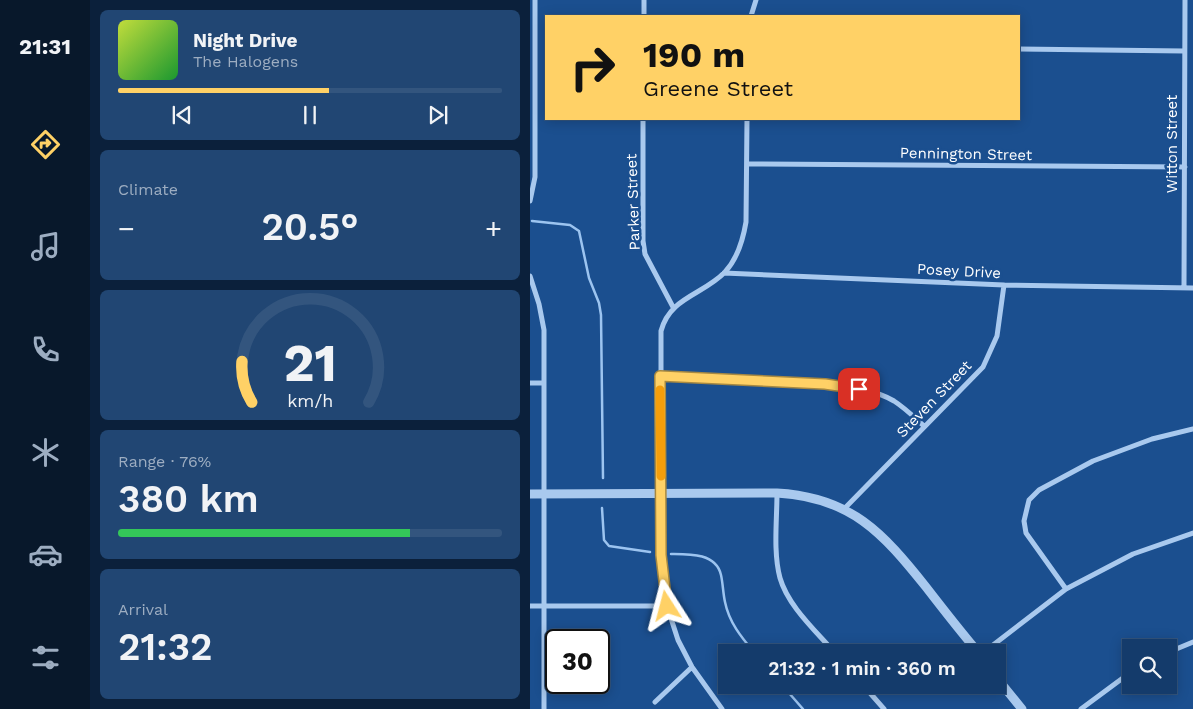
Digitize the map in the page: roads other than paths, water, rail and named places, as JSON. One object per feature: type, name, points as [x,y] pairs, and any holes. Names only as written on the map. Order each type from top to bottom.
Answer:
[{"type":"street","points":[[530,201],[536,177],[535,0]]},
{"type":"street","points":[[644,0],[644,15]]},
{"type":"street","points":[[750,15],[756,0]]},
{"type":"street","name":"Witton Street","points":[[1184,288],[1185,0]]},
{"type":"street","points":[[1020,49],[1184,51]]},
{"type":"street","name":"Parker Street","points":[[644,120],[643,241],[645,254],[673,307]]},
{"type":"street","points":[[722,709],[692,667],[678,640],[667,606],[661,555],[661,331],[663,322],[673,307],[724,273],[737,255],[743,239],[746,222],[747,120]]},
{"type":"street","name":"Pennington Street","points":[[747,164],[1185,167]]},
{"type":"street","name":"Posey Drive","points":[[724,273],[1004,286],[1193,288]]},
{"type":"street","points":[[530,276],[539,304],[544,330],[544,709]]},
{"type":"street","name":"Steven Street","points":[[844,509],[983,367],[997,336],[1004,286]]},
{"type":"street","points":[[660,376],[825,384],[873,392],[894,401],[924,426]]},
{"type":"street","points":[[530,383],[544,383]]},
{"type":"street","points":[[1066,589],[1026,533],[1024,521],[1029,500],[1039,490],[1093,461],[1152,439],[1193,429]]},
{"type":"street","points":[[777,493],[777,550],[780,578],[785,592],[797,609],[827,644]]},
{"type":"street","points":[[530,494],[777,493],[805,496],[844,509],[865,522],[896,548],[972,644]]},
{"type":"street","points":[[994,644],[1066,589],[1133,554],[1193,533]]},
{"type":"street","points":[[530,606],[667,606]]},
{"type":"street","points":[[1177,649],[1193,642]]},
{"type":"street","points":[[655,702],[692,667]]},
{"type":"street","points":[[1081,709],[1122,679]]},
{"type":"street","points":[[1006,689],[1022,709]]},
{"type":"street","points":[[871,694],[884,709]]},
{"type":"waterway","points":[[532,221],[570,225],[579,231],[589,278],[599,303],[601,315],[603,478]]},
{"type":"waterway","points":[[602,508],[604,540],[609,546],[650,552]]},
{"type":"waterway","points":[[671,554],[701,556],[714,562],[721,575],[729,616],[747,644]]},
{"type":"waterway","points":[[790,694],[803,709]]}]
